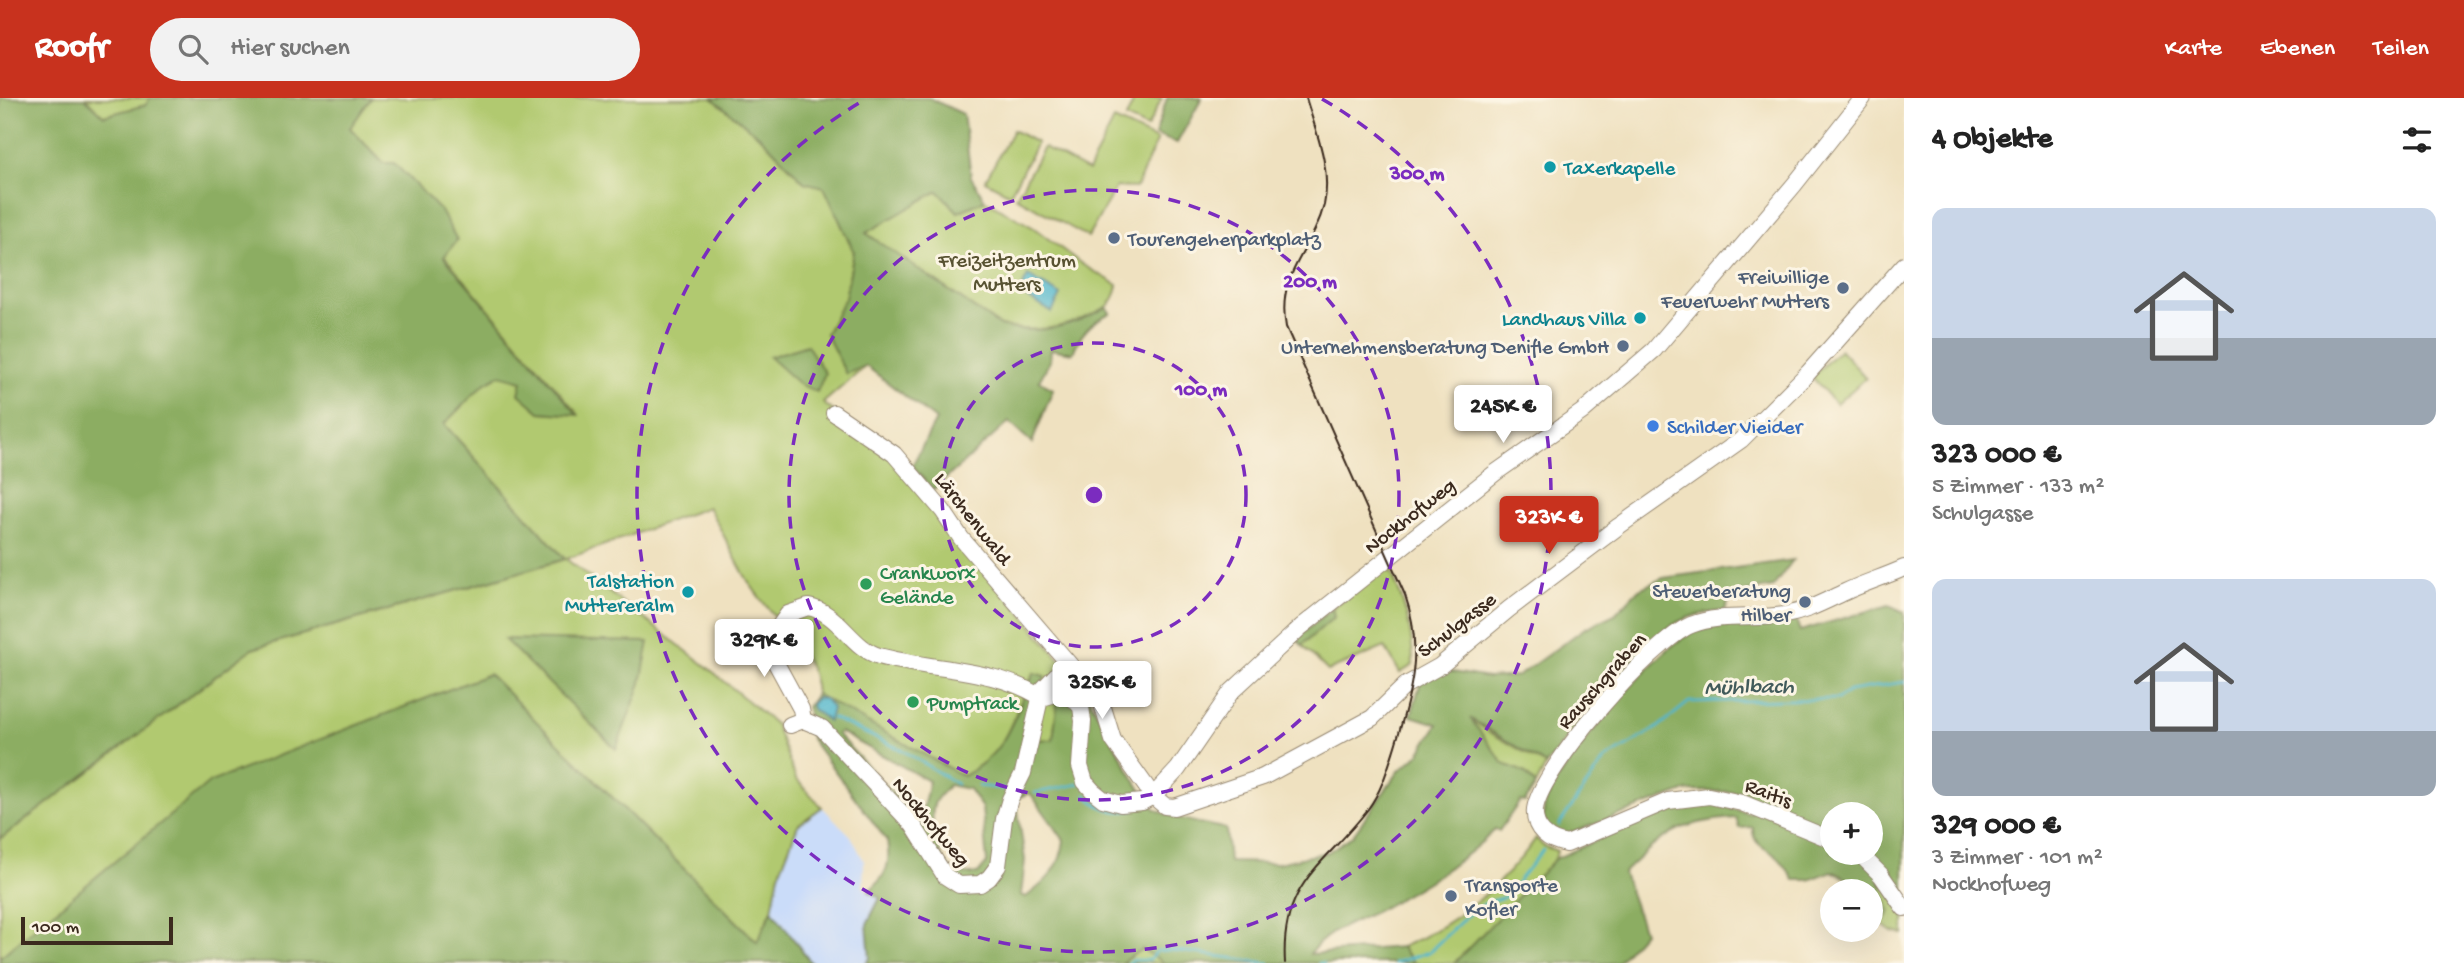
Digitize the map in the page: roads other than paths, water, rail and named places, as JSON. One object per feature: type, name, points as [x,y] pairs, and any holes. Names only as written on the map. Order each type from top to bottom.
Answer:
[{"type":"street","name":"Nockhofweg","points":[[1042,698],[1023,773],[1004,819],[998,866],[989,878],[970,886],[959,885],[945,876],[913,825],[822,727],[797,723],[801,709],[770,652],[771,638],[788,614],[798,608],[813,608],[830,616],[878,656],[992,678],[1028,689],[1042,698],[1062,692],[1075,699],[1081,707],[1083,721],[1080,766],[1085,782],[1103,799],[1121,804],[1142,802],[1153,796],[1178,769],[1231,692],[1301,627],[1495,473],[1582,412],[1654,350],[1794,185],[1863,98]]},
{"type":"street","name":"Schulgasse","points":[[1153,796],[1165,806],[1174,807],[1252,782],[1321,748],[1372,718],[1406,685],[1440,666],[1509,609],[1619,526],[1741,440],[1792,389],[1904,265]]},
{"type":"street","name":"Lärchenwald","points":[[834,413],[894,454],[1067,664],[1101,701],[1113,740],[1153,796]]},
{"type":"street","name":"Rauschgraben","points":[[1688,796],[1639,813],[1567,844],[1544,835],[1536,822],[1537,802],[1553,768],[1635,671],[1676,632],[1712,620],[1785,615],[1816,607],[1904,568]]},
{"type":"street","points":[[1042,698],[1047,681],[1067,664]]},
{"type":"street","name":"Raitis","points":[[1688,796],[1709,796],[1742,803],[1820,835]]},
{"type":"street","points":[[1871,865],[1904,908]]},
{"type":"water","points":[[1028,276],[1061,295],[1052,312],[1019,293]]},
{"type":"water","points":[[816,698],[825,699],[832,708],[829,721],[812,709],[811,704]]},
{"type":"waterway","name":"Mühlbach","points":[[1559,825],[1604,760],[1657,728],[1689,702],[1838,699],[1849,691],[1904,682]]},
{"type":"waterway","points":[[832,718],[902,750],[957,784]]},
{"type":"waterway","points":[[1035,793],[1079,784]]},
{"type":"waterway","points":[[978,786],[1005,789]]},
{"type":"waterway","points":[[1086,795],[1108,809],[1133,810]]},
{"type":"waterway","name":"Mühlbach","points":[[1394,963],[1429,952],[1471,912],[1488,902],[1505,897],[1543,850]]},
{"type":"waterway","name":"Mühlbach","points":[[1128,963],[1133,960],[1149,960],[1157,951],[1171,950],[1269,963]]},
{"type":"tram line","points":[[1285,963],[1285,935],[1298,893],[1309,876],[1368,809],[1381,787],[1406,708],[1414,653],[1414,634],[1405,595],[1286,327],[1284,308],[1290,277],[1319,221],[1326,191],[1322,151],[1306,98]]},
{"type":"place","name":"Taxerkapelle","points":[[1550,167]]},
{"type":"place","name":"Tourengeherparkplatz","points":[[1114,238]]},
{"type":"place","name":"Freiwillige Feuerwehr Mutters","points":[[1843,288]]},
{"type":"place","name":"Landhaus Villa","points":[[1640,318]]},
{"type":"place","name":"Unternehmensberatung Denifle GmbH","points":[[1623,346]]},
{"type":"place","name":"Schilder Vieider","points":[[1653,426]]},
{"type":"place","name":"Crankworx Gelände","points":[[866,584]]},
{"type":"place","name":"Talstation Muttereralm","points":[[688,592]]},
{"type":"place","name":"Steuerberatung Hilber","points":[[1805,602]]},
{"type":"place","name":"Pumptrack","points":[[913,702]]},
{"type":"place","name":"Transporte Kofler","points":[[1451,896]]},
{"type":"park label","name":"Freizeitzentrum Mutters","points":[[1007,271]]}]
